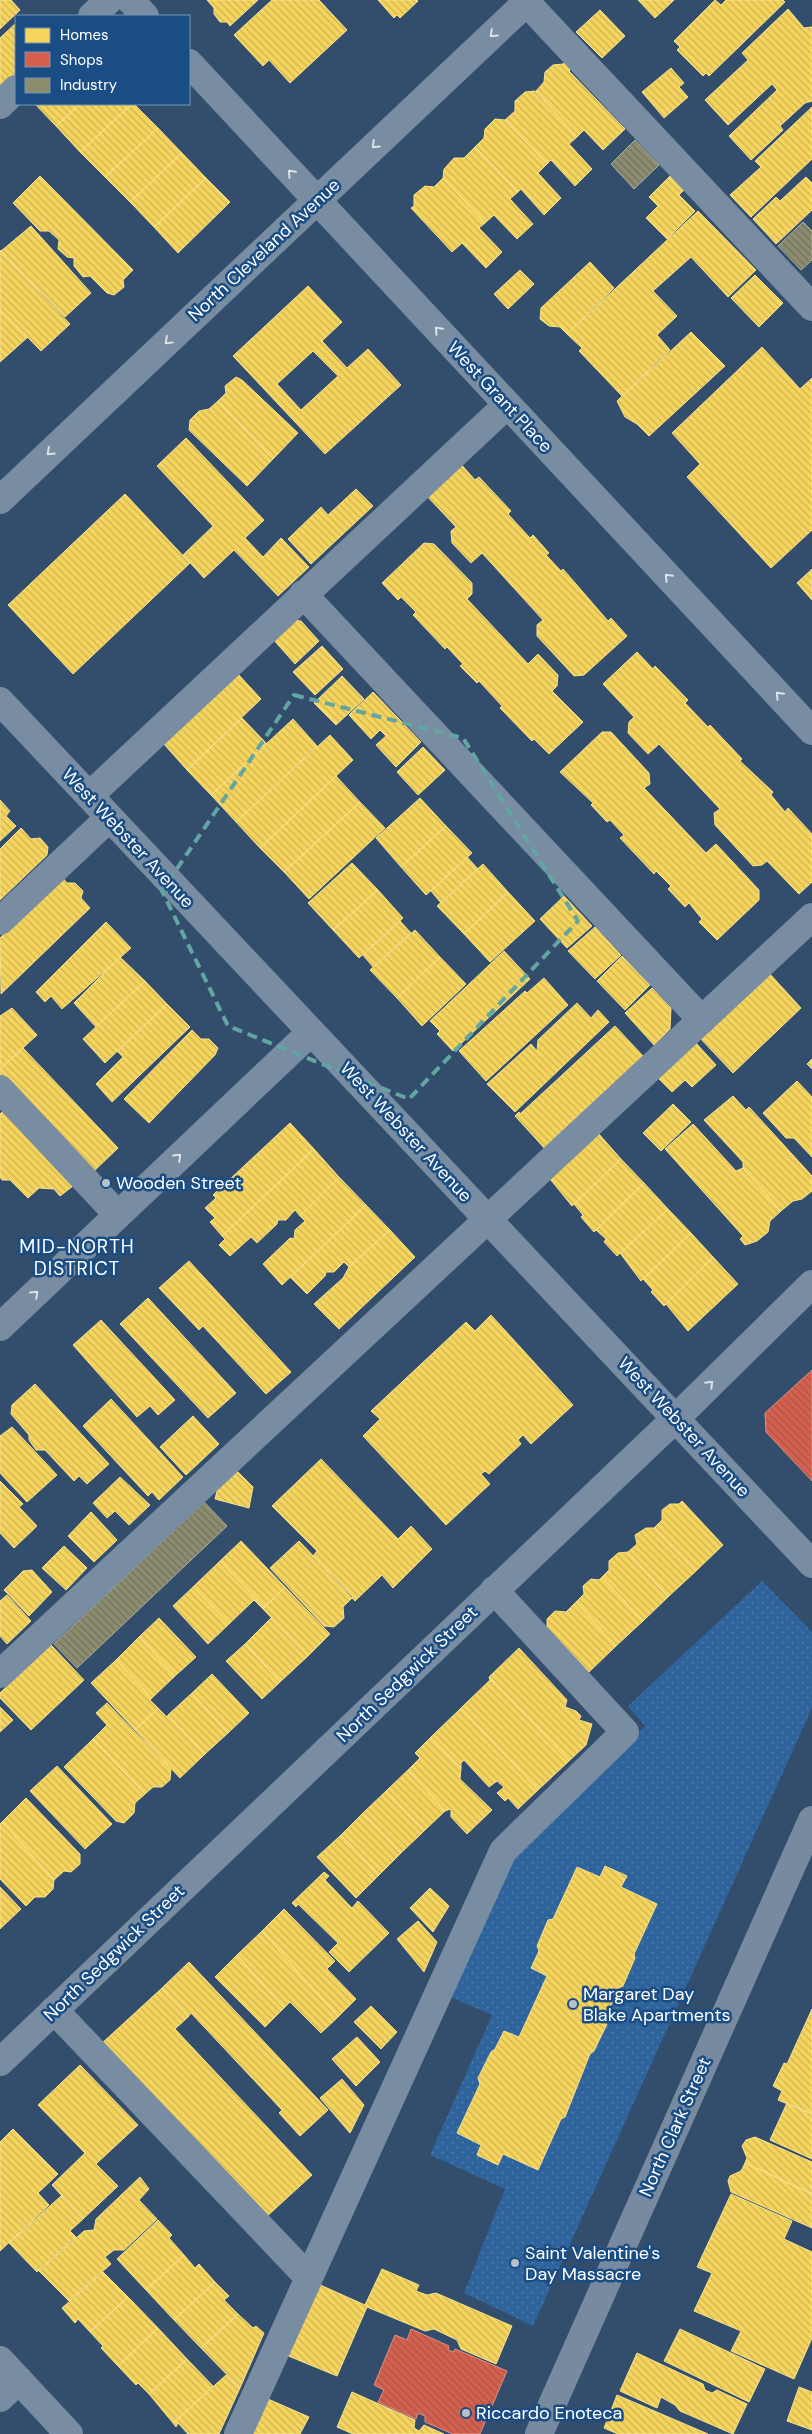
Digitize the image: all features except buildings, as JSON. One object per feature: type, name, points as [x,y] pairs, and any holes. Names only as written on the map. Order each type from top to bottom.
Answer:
[{"type":"main road","name":"North Clark Street","points":[[539,2434],[812,1820]]},
{"type":"street","points":[[93,15],[108,0]]},
{"type":"street","points":[[130,0],[144,15]]},
{"type":"street","points":[[528,1],[812,306]]},
{"type":"street","name":"North Cleveland Avenue","points":[[0,500],[528,1]]},
{"type":"street","name":"West Grant Place","points":[[190,64],[812,731]]},
{"type":"street","points":[[0,105],[15,90]]},
{"type":"street","points":[[89,796],[507,404]]},
{"type":"street","points":[[303,594],[702,1020]]},
{"type":"street","name":"West Webster Avenue","points":[[0,701],[812,1564]]},
{"type":"street","points":[[0,921],[110,818]]},
{"type":"street","points":[[0,1674],[812,918]]},
{"type":"street","points":[[0,1327],[311,1032]]},
{"type":"street","points":[[0,1089],[118,1215]]},
{"type":"street","name":"North Sedgwick Street","points":[[0,2062],[675,1418],[812,1284]]},
{"type":"street","points":[[238,2434],[503,1850],[626,1732],[494,1590]]},
{"type":"street","points":[[54,2010],[309,2278]]},
{"type":"street","points":[[0,2360],[9,2389],[69,2434]]},
{"type":"highlighted area","points":[[294,695],[463,738],[578,921],[409,1099],[228,1026],[162,891]]},
{"type":"shaded area","points":[[762,1581],[812,1632],[812,1708],[533,2326],[464,2293],[505,2189],[430,2155],[492,2015],[448,1996],[511,1854],[645,1726],[628,1706]],"holes":[[[605,1866],[626,1876],[621,1887],[657,1904],[634,1954],[635,1958],[624,1986],[619,1988],[604,2020],[607,2024],[594,2051],[590,2054],[565,2117],[561,2119],[538,2169],[503,2154],[498,2164],[477,2155],[481,2145],[457,2133],[480,2084],[478,2078],[504,2031],[519,2037],[547,1976],[548,1921],[553,1919],[576,1867],[600,1877]]]},
{"type":"place","name":"Wooden Street","points":[[106,1183]]},
{"type":"place","name":"Margaret Day Blake Apartments","points":[[573,2004]]},
{"type":"place","name":"Saint Valentine's Day Massacre","points":[[515,2263]]},
{"type":"place","name":"Riccardo Enoteca","points":[[466,2413]]},
{"type":"district","name":"MID-NORTH DISTRICT","points":[[77,1257]]}]
